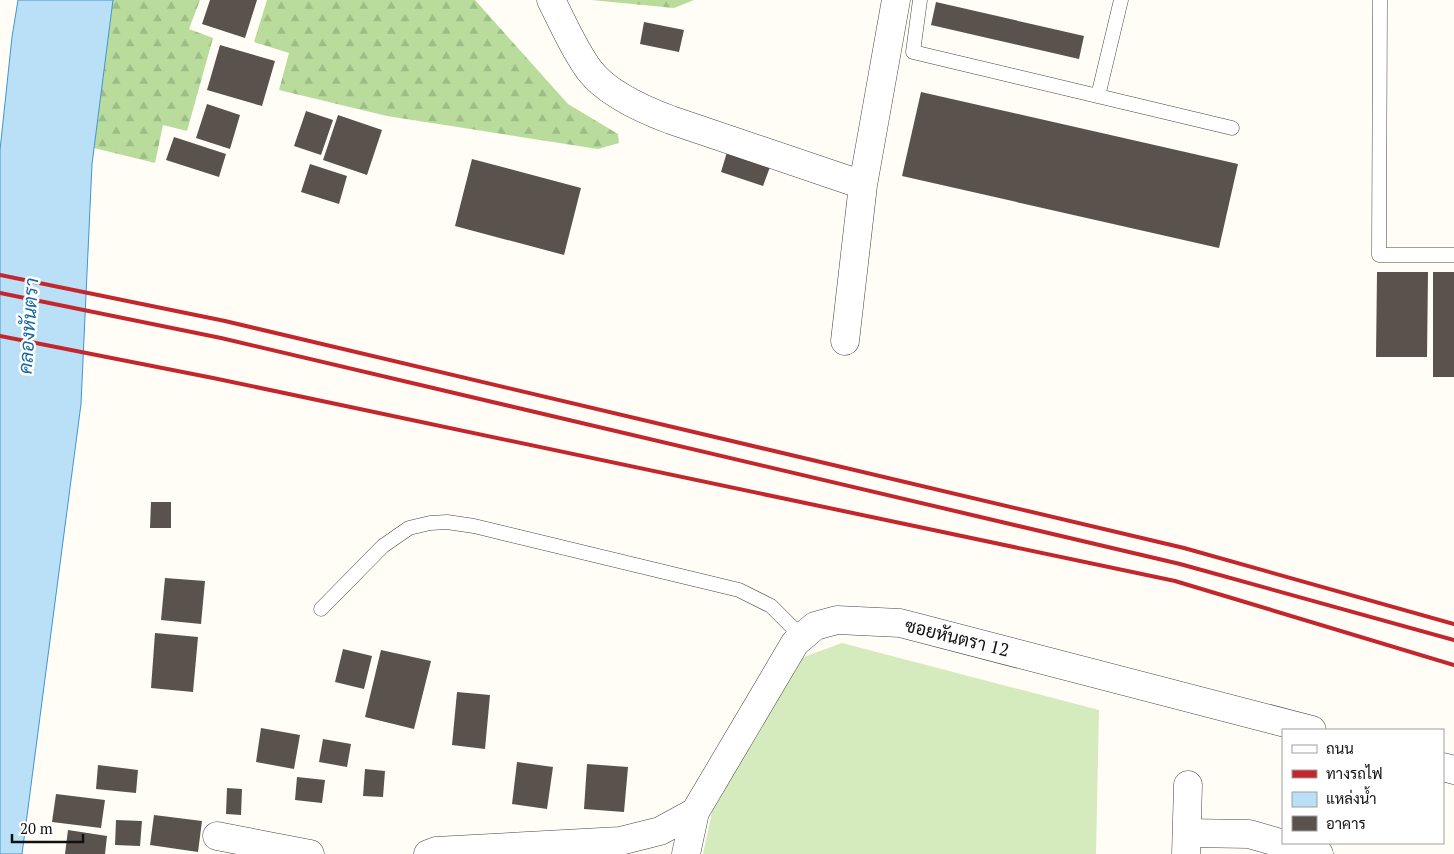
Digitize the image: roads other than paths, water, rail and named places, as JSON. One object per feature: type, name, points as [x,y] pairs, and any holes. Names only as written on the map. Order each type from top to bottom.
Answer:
[{"type":"street","points":[[551,0],[590,72],[614,93],[644,110],[671,120],[863,185]]},
{"type":"street","points":[[845,341],[863,185],[896,0]]},
{"type":"street","name":"ซอยหันตรา 12","points":[[696,812],[795,643],[815,626],[837,620],[900,623],[1308,729]]},
{"type":"street","points":[[1188,785],[1186,843],[1249,834],[1282,843]]},
{"type":"street","points":[[428,854],[620,841],[660,832],[696,812]]},
{"type":"street","points":[[686,854],[696,812]]},
{"type":"street","points":[[217,836],[310,854]]},
{"type":"street","points":[[1284,844],[1319,854]]},
{"type":"lane","points":[[920,0],[913,52],[1232,128]]},
{"type":"lane","points":[[1098,96],[1121,0]]},
{"type":"lane","points":[[1380,0],[1379,255],[1453,255]]},
{"type":"lane","points":[[321,609],[383,546],[409,528],[430,523],[447,522],[474,526],[739,590],[771,606],[802,637]]},
{"type":"water","name":"คลองหันตรา","points":[[18,0],[113,0],[92,164],[81,404],[22,854],[0,854],[0,150],[12,37]]},
{"type":"railway","points":[[0,275],[225,321],[1184,548],[1454,624]]},
{"type":"railway","points":[[0,293],[221,338],[1180,564],[1454,640]]},
{"type":"railway","points":[[0,336],[213,378],[1175,581],[1454,665]]}]
